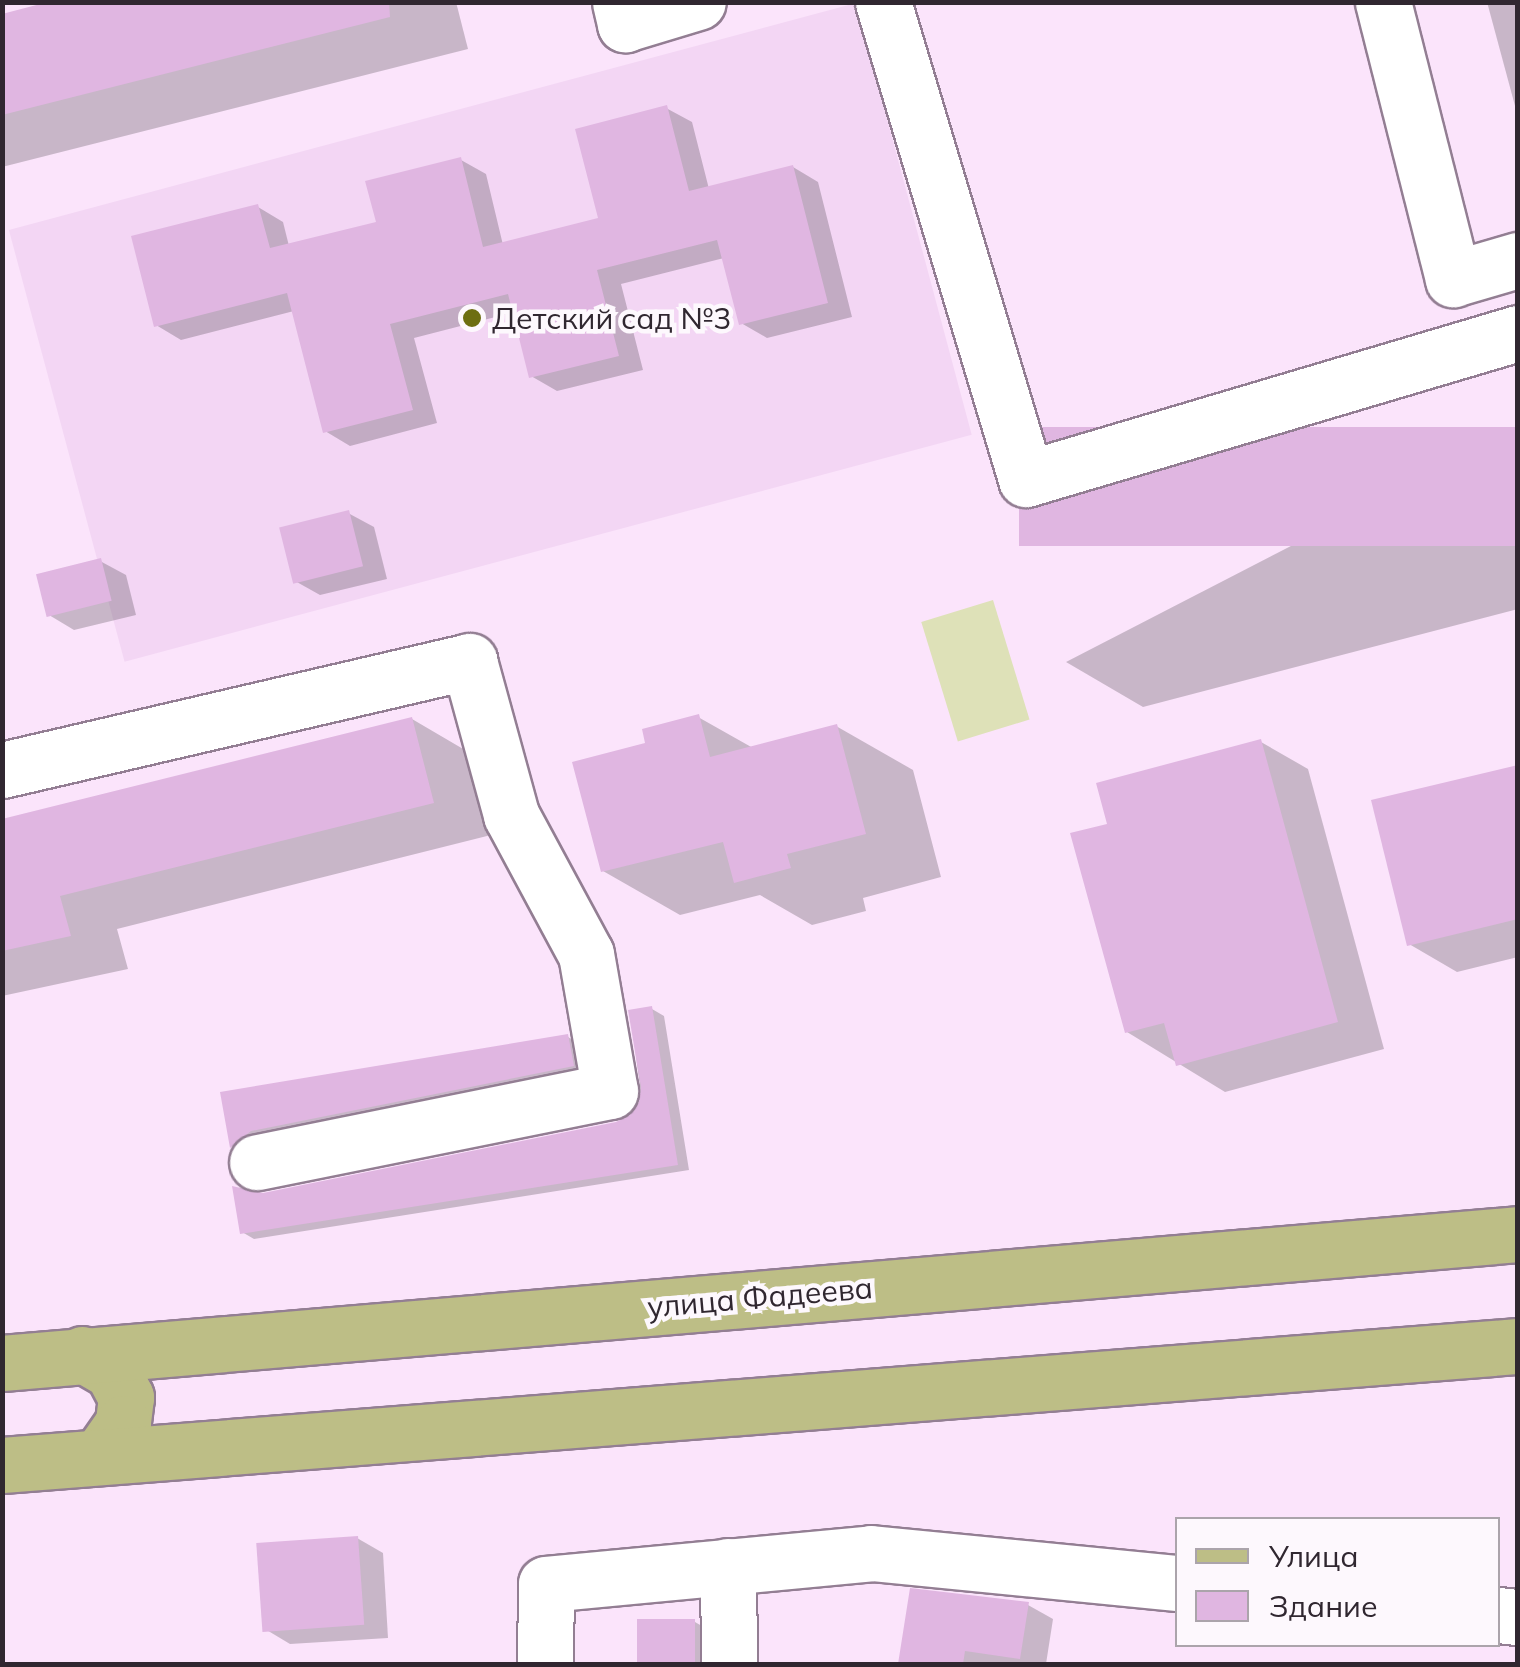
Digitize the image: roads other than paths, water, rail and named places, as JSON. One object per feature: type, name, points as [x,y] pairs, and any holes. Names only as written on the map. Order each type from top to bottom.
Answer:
[{"type":"main road","name":"улица Фадеева","points":[[2,1363],[1518,1234]]},
{"type":"main road","points":[[2,1465],[1518,1346]]},
{"type":"main road","points":[[82,1354],[112,1371],[126,1396],[123,1423],[101,1456]]},
{"type":"street","points":[[620,2],[626,24],[698,2]]},
{"type":"street","points":[[884,2],[1026,480],[1518,333]]},
{"type":"street","points":[[1383,2],[1454,279],[1518,260]]},
{"type":"street","points":[[2,770],[469,661],[511,815],[586,954],[610,1092],[258,1162]]},
{"type":"street","points":[[546,1664],[546,1584],[871,1552],[1175,1583]]},
{"type":"street","points":[[728,1566],[728,1664]]},
{"type":"place","name":"Детский сад №3","points":[[472,318]]}]
